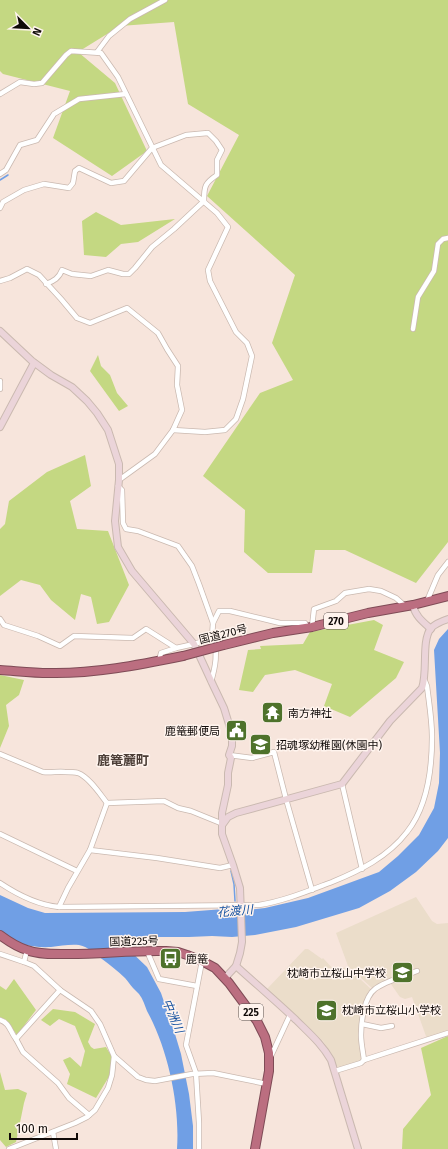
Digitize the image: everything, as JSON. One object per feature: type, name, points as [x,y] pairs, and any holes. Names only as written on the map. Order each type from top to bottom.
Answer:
[{"type":"highway","name":"国道270号","points":[[0,670],[48,673],[87,672],[183,656],[273,633],[310,627],[368,613],[409,606],[448,596]]},
{"type":"highway","name":"国道225号","points":[[0,935],[10,943],[36,953],[88,954],[147,951],[178,952],[202,960],[215,968],[225,978],[257,1021],[265,1038],[269,1053],[269,1071],[255,1149]]},
{"type":"street","points":[[97,52],[109,36],[130,18],[166,0]]},
{"type":"street","points":[[0,94],[20,82],[34,84],[42,83],[71,51],[100,53],[118,78],[161,164],[217,213],[228,227],[208,270],[210,281],[236,332],[247,343],[252,356],[243,399],[236,419],[225,430],[205,432],[173,430]]},
{"type":"street","points":[[0,174],[6,170],[20,145],[37,140],[54,114],[79,98],[126,94]]},
{"type":"street","points":[[0,208],[3,202],[24,190],[44,184],[68,188],[73,183],[75,171],[78,168],[111,183],[124,181],[152,148],[186,135],[208,133],[222,150],[217,160],[217,175],[207,182],[204,191],[204,201],[152,247],[129,274],[108,270],[91,276],[72,274],[62,270],[60,276],[52,282],[46,284]]},
{"type":"street","points":[[413,329],[418,297],[434,271],[438,244],[443,239],[448,238]]},
{"type":"street","points":[[0,281],[10,278],[27,269],[39,275],[76,318],[90,323],[127,308],[158,332],[178,366],[177,385],[182,410],[173,430],[155,454],[118,483]]},
{"type":"street","points":[[0,331],[34,363],[51,376],[72,387],[87,401],[108,430],[119,464],[115,521],[118,547],[132,571],[194,644],[224,708],[232,735],[232,746],[229,755],[231,758],[228,773],[228,785],[222,813],[222,834],[239,884],[242,942],[236,966],[225,978]]},
{"type":"street","points":[[0,427],[34,363]]},
{"type":"street","points":[[0,381],[0,389]]},
{"type":"street","points":[[118,483],[122,490],[123,523],[126,529],[138,531],[178,546],[192,566],[212,623],[212,637],[215,643],[216,666],[211,682]]},
{"type":"street","points":[[427,601],[438,575],[448,562]]},
{"type":"street","points":[[212,623],[219,611],[230,611],[280,623],[305,623],[310,627],[314,608],[336,601],[345,593],[369,589],[381,591],[409,606],[431,629]]},
{"type":"street","points":[[0,618],[4,625],[38,636],[60,646],[74,636],[133,638],[146,629],[176,648]]},
{"type":"street","points":[[223,824],[230,815],[342,784],[390,721],[422,688],[425,681],[426,645],[428,634],[431,629],[448,618]]},
{"type":"street","points":[[159,660],[161,653],[210,639],[212,637]]},
{"type":"street","points":[[0,883],[32,901],[46,906],[241,906],[275,902],[312,890],[362,869],[382,856],[401,840],[413,823],[423,799],[430,773],[432,736],[427,686],[425,681]]},
{"type":"street","points":[[229,755],[252,758],[274,752],[312,890]]},
{"type":"street","points":[[0,754],[43,772],[79,774],[93,786],[107,803]]},
{"type":"street","points":[[342,784],[362,869]]},
{"type":"street","points":[[107,803],[164,801],[178,808],[191,811],[223,824]]},
{"type":"street","points":[[59,907],[77,871],[90,850],[107,803]]},
{"type":"street","points":[[0,834],[77,871]]},
{"type":"street","points":[[90,850],[157,858],[220,868],[233,865]]},
{"type":"street","points":[[24,962],[27,950]]},
{"type":"street","points":[[147,951],[159,979],[197,986]]},
{"type":"street","points":[[0,954],[34,966],[60,990],[91,1011],[100,1024],[114,1056],[138,1077],[151,1080],[213,1073],[267,1084]]},
{"type":"street","points":[[199,1149],[199,1124],[194,1074],[186,1044],[202,960]]},
{"type":"street","points":[[236,966],[318,1040],[326,1051],[335,1071],[358,1149]]},
{"type":"street","points":[[364,1060],[361,1035],[364,1009],[369,996],[375,988],[417,971]]},
{"type":"street","points":[[16,1039],[60,990]]},
{"type":"street","points":[[269,1058],[290,1015]]},
{"type":"street","points":[[0,1020],[10,1027],[12,1034],[23,1052],[58,1083],[69,1098],[89,1115]]},
{"type":"street","points":[[362,1024],[382,1028],[392,1026]]},
{"type":"street","points":[[335,1071],[448,1033]]},
{"type":"street","points":[[9,1149],[75,1123],[95,1110],[108,1088],[112,1075],[114,1056]]},
{"type":"street","points":[[53,1132],[56,1149]]},
{"type":"shaded area","name":"枕崎市立桜山中学校","points":[[416,897],[432,921],[437,924],[448,923],[448,1032],[427,1039],[412,997],[405,999],[400,997],[388,980],[373,989],[348,966],[336,933]]},
{"type":"shaded area","name":"枕崎市立桜山小学校","points":[[305,949],[308,949],[322,959],[323,958],[336,971],[347,967],[372,990],[364,1005],[361,1059],[357,1063],[339,1067],[336,1066],[331,1053],[323,1041],[267,989]]},
{"type":"green space","points":[[0,0],[448,0],[448,542],[416,583],[345,550],[315,550],[312,573],[268,573],[244,552],[245,510],[203,476],[260,393],[293,380],[272,343],[295,275],[207,196],[239,135],[188,104],[174,22],[120,26],[78,52],[115,83],[147,151],[112,176],[53,138],[70,91],[3,74],[0,71]]},
{"type":"green space","points":[[96,212],[121,225],[175,219],[138,242],[121,244],[106,257],[84,255],[82,221]]},
{"type":"green space","points":[[98,355],[101,366],[110,375],[117,393],[128,406],[119,411],[90,371]]},
{"type":"green space","points":[[85,455],[91,486],[70,501],[77,529],[108,531],[129,585],[109,622],[97,624],[91,597],[81,594],[75,620],[51,600],[40,585],[21,580],[0,596],[0,529],[5,524],[9,501],[47,472]]},
{"type":"green space","points":[[374,620],[383,625],[374,650],[404,662],[396,678],[350,717],[324,706],[332,684],[295,670],[265,675],[253,692],[239,690],[248,650],[261,649],[260,646],[303,644],[310,632]]},
{"type":"green space","points":[[0,675],[24,680],[19,695],[6,705],[9,726],[0,748]]},
{"type":"green space","points":[[14,979],[36,1010],[17,1035],[6,1020],[0,1017],[0,986],[6,990]]},
{"type":"green space","points":[[53,1009],[75,1012],[95,1024],[88,1042],[94,1049],[106,1047],[112,1057],[110,1075],[96,1098],[67,1084],[70,1074],[63,1060],[70,1057],[81,1067],[85,1051],[75,1026],[59,1019],[50,1026],[41,1020]]},
{"type":"green space","points":[[448,1036],[448,1149],[402,1149],[403,1129],[431,1095],[421,1048]]},
{"type":"green space","points":[[0,1072],[5,1090],[18,1089],[27,1093],[16,1142],[6,1147],[0,1140]]},
{"type":"water","name":"花渡川","points":[[448,629],[448,838],[438,851],[416,872],[390,891],[359,908],[296,927],[255,935],[232,937],[131,937],[126,941],[126,947],[147,967],[161,993],[181,1054],[189,1094],[193,1126],[193,1149],[177,1149],[177,1114],[167,1060],[161,1042],[144,1002],[139,994],[120,973],[86,947],[79,945],[51,947],[30,946],[12,940],[0,932],[0,895],[28,908],[45,913],[185,912],[224,909],[247,910],[265,908],[308,898],[379,872],[419,835],[434,808],[439,783],[440,753],[434,650],[439,639]]},
{"type":"waterway","points":[[0,180],[8,175]]},
{"type":"waterway","name":"花渡川","points":[[231,871],[234,884],[235,901]]},
{"type":"place","name":"南方神社","points":[[273,713]]},
{"type":"place","name":"鹿篭郵便局","points":[[236,731]]},
{"type":"place","name":"招魂塚幼稚園(休園中)","points":[[260,745]]},
{"type":"place","name":"鹿篭","points":[[171,959]]},
{"type":"place","name":"枕崎市立桜山中学校","points":[[402,973]]},
{"type":"place","name":"枕崎市立桜山小学校","points":[[326,1010]]},
{"type":"district","name":"鹿篭麓町","points":[[123,760]]},
{"type":"water label","name":"中洲川","points":[[173,1016]]}]
